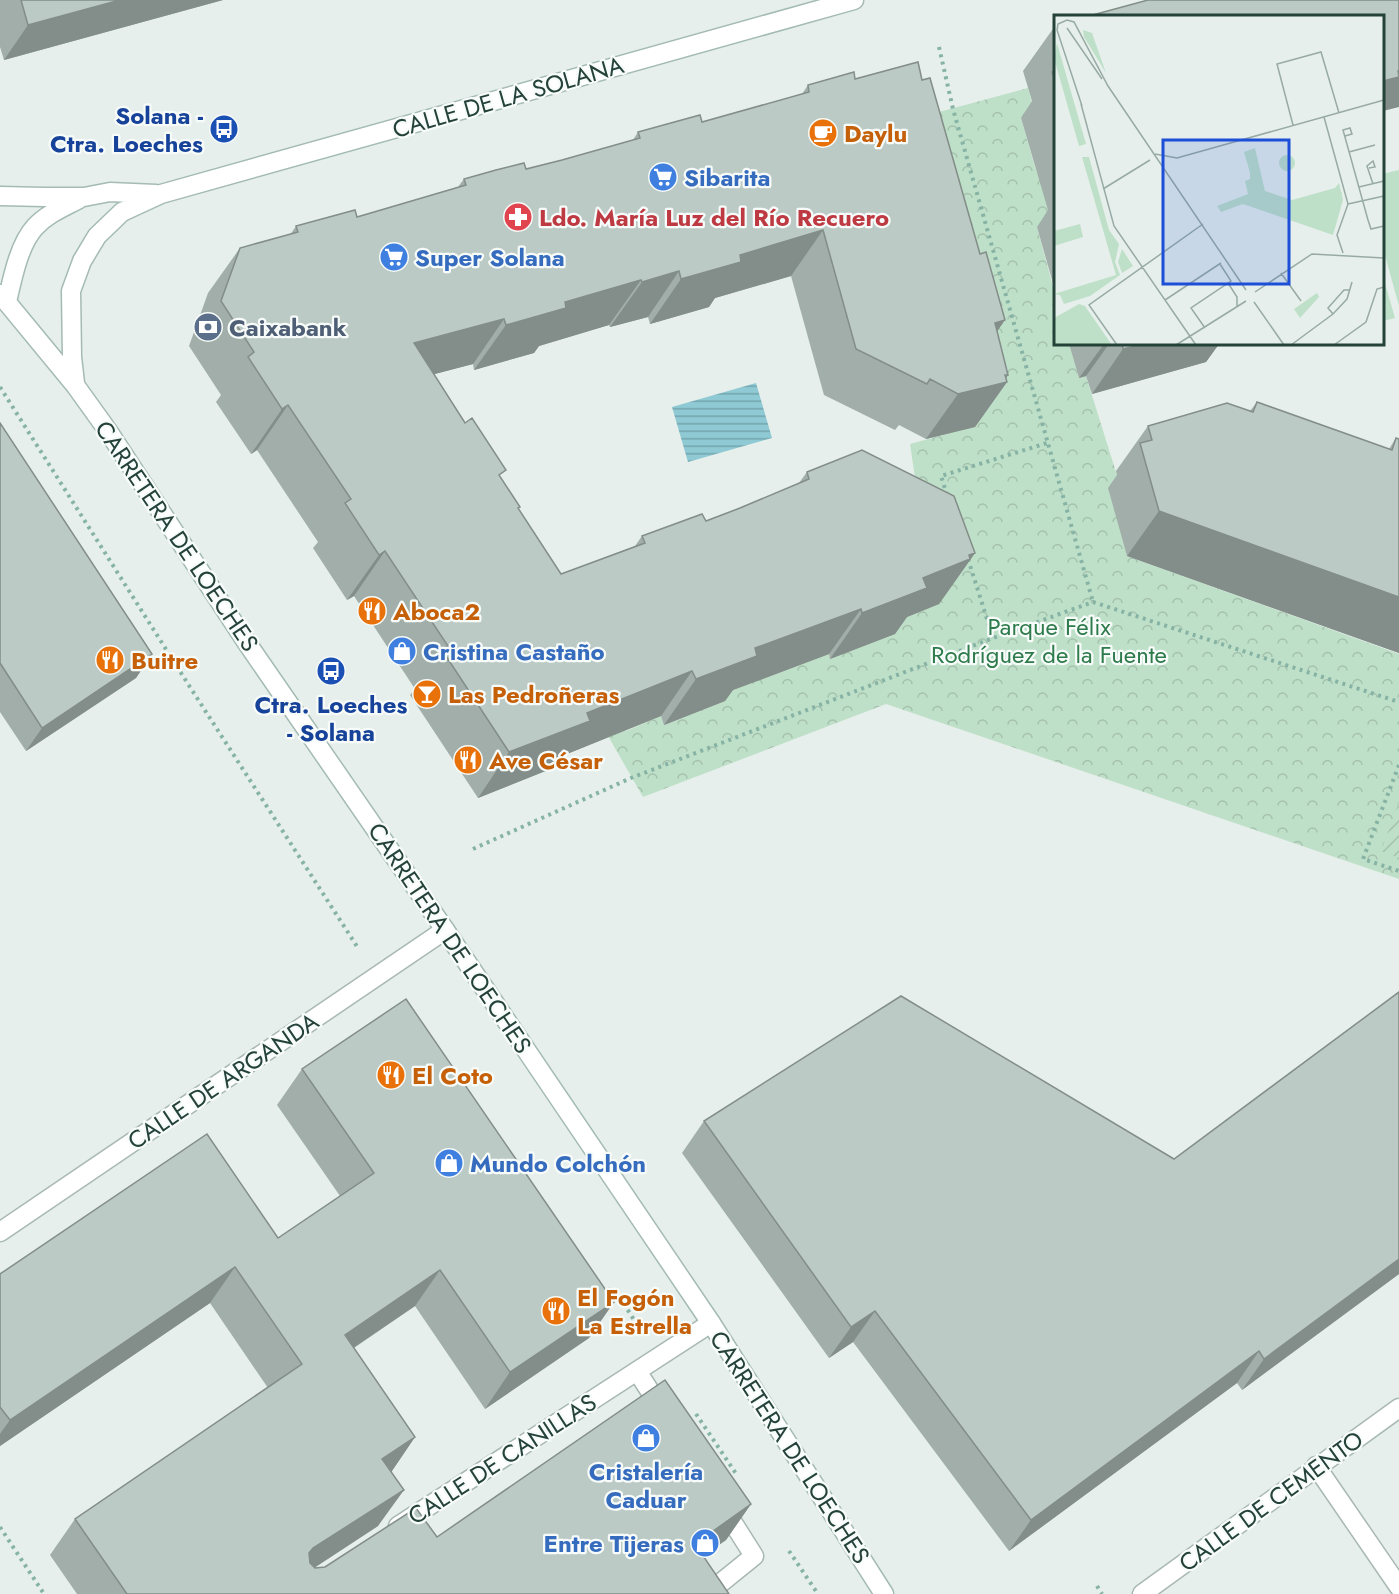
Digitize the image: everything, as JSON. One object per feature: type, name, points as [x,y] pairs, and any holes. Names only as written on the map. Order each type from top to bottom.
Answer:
[{"type":"street","name":"CALLE DE LA SOLANA","points":[[161,194],[854,0]]},
{"type":"street","points":[[0,196],[84,196],[110,192],[161,194]]},
{"type":"street","points":[[75,385],[72,357],[71,291],[82,261],[97,236],[122,212],[161,194]]},
{"type":"street","points":[[3,298],[33,228],[48,216],[84,196]]},
{"type":"street","name":"CARRETERA DE LOECHES","points":[[3,298],[75,385],[108,431],[247,643],[711,1323],[884,1594]]},
{"type":"street","name":"CALLE DE ARGANDA","points":[[0,1232],[445,930]]},
{"type":"street","name":"CALLE DE CANILLAS","points":[[382,1537],[711,1323]]},
{"type":"street","points":[[637,1371],[668,1420]]},
{"type":"street","name":"CALLE DE CEMENTO","points":[[1142,1594],[1399,1408]]},
{"type":"street","points":[[1316,1466],[1399,1587]]},
{"type":"street","points":[[707,1594],[727,1589],[754,1557],[711,1488]]},
{"type":"path","points":[[939,47],[953,109],[1093,602]]},
{"type":"path","points":[[0,387],[376,976]]},
{"type":"path","points":[[948,498],[941,476],[1047,444]]},
{"type":"path","points":[[965,552],[993,638]]},
{"type":"path","points":[[473,849],[631,778],[993,638],[1093,602],[1399,702]]},
{"type":"path","points":[[1399,765],[1363,860],[1399,871]]},
{"type":"path","points":[[598,1287],[616,1291],[658,1358]]},
{"type":"path","points":[[692,1407],[738,1476]]},
{"type":"path","points":[[0,1527],[44,1594]]},
{"type":"path","points":[[784,1545],[818,1594]]},
{"type":"path","points":[[1097,1586],[1102,1594]]},
{"type":"green space","name":"Parque Félix Rodríguez de la Fuente","points":[[1028,88],[1035,114],[1021,118],[1035,167],[1054,214],[1054,218],[1037,227],[1054,290],[1054,345],[1069,345],[1079,378],[1086,376],[1120,485],[1127,556],[1399,654],[1399,879],[886,704],[643,797],[604,729],[626,731],[661,716],[664,724],[723,694],[828,652],[831,659],[891,623],[938,604],[926,552],[910,444],[961,430],[898,123]]},
{"type":"green space","points":[[1399,170],[1399,306],[1384,252],[1384,174]]},
{"type":"green space","points":[[1384,280],[1395,318],[1384,321]]},
{"type":"green space","points":[[1399,802],[1399,858],[1381,851]]},
{"type":"water","points":[[756,383],[772,438],[688,462],[672,407]]},
{"type":"building","points":[[21,0],[120,0],[28,25]]},
{"type":"building","points":[[1148,0],[1399,0],[1399,77],[1384,81],[1384,15],[1093,15]]},
{"type":"building","points":[[918,62],[922,80],[930,78],[980,254],[986,252],[1005,320],[995,323],[1008,375],[1005,375],[1007,382],[958,394],[930,379],[927,384],[856,349],[823,230],[740,255],[741,262],[681,279],[679,271],[642,282],[641,280],[565,302],[566,308],[506,325],[504,319],[414,343],[465,423],[472,418],[506,470],[499,475],[561,574],[645,543],[642,536],[702,514],[706,521],[740,508],[809,479],[807,472],[862,450],[954,496],[975,553],[969,555],[970,559],[923,578],[927,588],[862,613],[861,609],[755,648],[757,656],[696,679],[692,671],[587,713],[590,721],[509,752],[442,650],[448,646],[385,551],[379,555],[345,503],[351,499],[288,405],[282,409],[248,357],[254,352],[221,301],[240,248],[298,232],[296,226],[355,210],[357,217],[466,185],[464,179],[496,170],[524,163],[526,169],[562,160],[640,138],[638,132],[700,115],[702,122],[809,92],[808,85],[854,72],[855,79]]},
{"type":"building","points":[[1122,345],[1139,345],[1123,349]]},
{"type":"building","points":[[1257,402],[1392,450],[1396,438],[1399,439],[1399,597],[1159,511],[1140,443],[1152,440],[1148,426],[1227,403],[1253,412]]},
{"type":"building","points":[[0,423],[152,654],[42,728],[0,663]]},
{"type":"building","points":[[1399,992],[1399,1259],[1264,1359],[1259,1351],[1031,1520],[875,1311],[851,1327],[704,1121],[901,996],[1174,1159]]},
{"type":"building","points":[[406,999],[614,1302],[510,1372],[440,1270],[345,1335],[415,1437],[382,1459],[404,1490],[313,1548],[309,1553],[310,1563],[315,1568],[325,1567],[416,1508],[437,1537],[665,1380],[751,1504],[695,1544],[729,1594],[127,1594],[75,1519],[302,1364],[235,1267],[10,1420],[0,1407],[0,1274],[207,1134],[278,1238],[374,1173],[302,1069]]},
{"type":"place","name":"Solana - Ctra. Loeches","points":[[224,129]]},
{"type":"place","name":"Daylu","points":[[823,133]]},
{"type":"place","name":"Sibarita","points":[[663,177]]},
{"type":"place","name":"Ldo. María Luz del Río Recuero","points":[[518,217]]},
{"type":"place","name":"Super Solana","points":[[394,257]]},
{"type":"place","name":"Caixabank","points":[[208,327]]},
{"type":"place","name":"Aboca2","points":[[372,611]]},
{"type":"place","name":"Cristina Castaño","points":[[402,651]]},
{"type":"place","name":"Buitre","points":[[110,660]]},
{"type":"place","name":"Ctra. Loeches - Solana","points":[[331,671]]},
{"type":"place","name":"Las Pedroñeras","points":[[427,694]]},
{"type":"place","name":"Ave César","points":[[468,760]]},
{"type":"place","name":"El Coto","points":[[391,1075]]},
{"type":"place","name":"Mundo Colchón","points":[[449,1163]]},
{"type":"place","name":"El Fogón La Estrella","points":[[556,1311]]},
{"type":"place","name":"Cristalería Caduar","points":[[646,1438]]},
{"type":"place","name":"Entre Tijeras","points":[[705,1543]]}]
